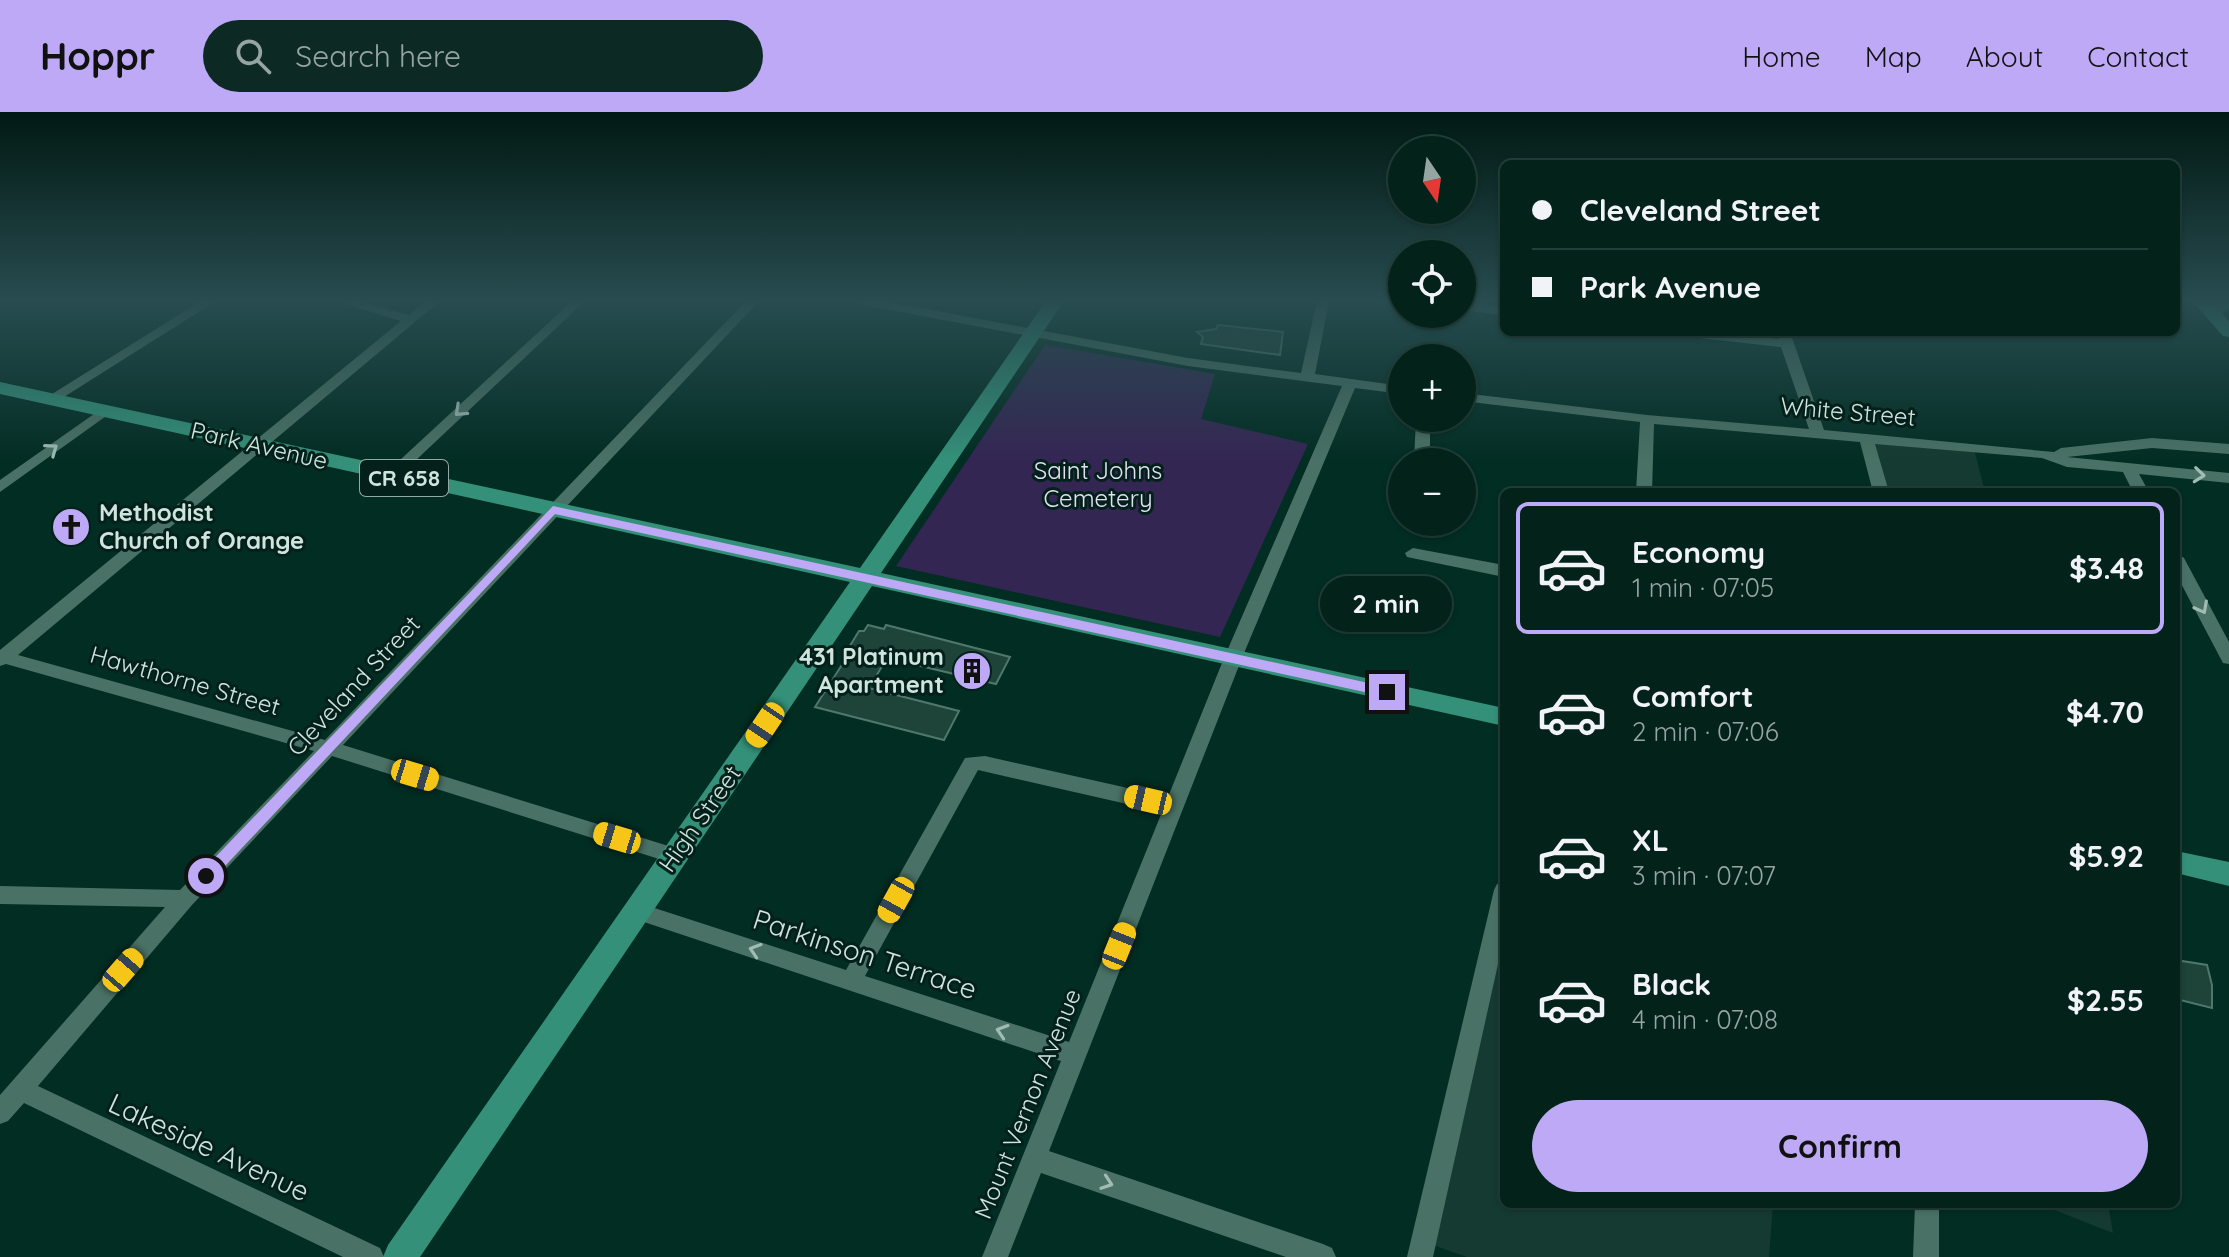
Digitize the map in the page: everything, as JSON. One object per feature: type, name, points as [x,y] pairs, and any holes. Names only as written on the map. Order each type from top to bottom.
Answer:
[{"type":"main road","name":"High Street","points":[[400,1257],[1018,354]]},
{"type":"main road","name":"Park Avenue","points":[[2,390],[1500,716]]},
{"type":"main road","points":[[2180,863],[2229,874]]},
{"type":"street","points":[[51,399],[123,354]]},
{"type":"street","points":[[1,658],[369,354]]},
{"type":"street","points":[[392,475],[522,354]]},
{"type":"street","name":"Cleveland Street","points":[[0,1113],[185,899],[702,354]]},
{"type":"street","points":[[1146,354],[1388,388]]},
{"type":"street","points":[[1307,377],[1312,354]]},
{"type":"street","points":[[1791,354],[1818,434]]},
{"type":"street","name":"Mount Vernon Avenue","points":[[995,1257],[1233,658],[1350,383]]},
{"type":"street","name":"White Street","points":[[1476,399],[1647,419],[2044,454],[2067,462],[2229,478]]},
{"type":"street","points":[[0,487],[104,411]]},
{"type":"street","points":[[1644,488],[1647,419]]},
{"type":"street","points":[[1866,438],[1880,488]]},
{"type":"street","points":[[2139,488],[2128,468],[2138,457],[2155,447]]},
{"type":"street","points":[[2155,447],[2169,472]]},
{"type":"street","points":[[2044,454],[2155,447],[2229,450]]},
{"type":"street","points":[[1413,553],[1500,570]]},
{"type":"street","points":[[2180,566],[2229,658]]},
{"type":"street","name":"Hawthorne Street","points":[[1,658],[329,748],[675,856]]},
{"type":"street","points":[[851,981],[972,763],[985,763],[1175,807]]},
{"type":"street","points":[[0,895],[185,899]]},
{"type":"street","points":[[1420,1257],[1500,907]]},
{"type":"street","name":"Parkinson Terrace","points":[[636,911],[1076,1055]]},
{"type":"street","name":"Lakeside Avenue","points":[[21,1090],[371,1257]]},
{"type":"street","points":[[1033,1158],[1323,1257]]},
{"type":"street","points":[[1926,1257],[1927,1208]]},
{"type":"shaded area","points":[[1867,440],[1974,449],[1984,488],[1875,488]]},
{"type":"shaded area","points":[[1484,949],[1500,955],[1500,1208],[1773,1208],[1769,1257],[1467,1257],[1413,1238]]},
{"type":"shaded area","points":[[2049,1208],[2109,1208],[2113,1233]]},
{"type":"green space","name":"Saint Johns Cemetery","points":[[1039,354],[1100,354],[1215,374],[1201,419],[1308,444],[1220,637],[896,566]]},
{"type":"building","name":"431 Platinum Apartment","points":[[868,625],[884,629],[886,625],[1010,657],[996,684],[887,658],[869,688],[959,711],[944,740],[815,707],[852,649],[848,649],[859,631],[864,631]]},
{"type":"building","points":[[2180,961],[2207,965],[2212,985],[2212,1008],[2180,1000]]},
{"type":"place","name":"Methodist Church of Orange","points":[[71,527]]},
{"type":"place","name":"431 Platinum Apartment","points":[[972,671]]},
{"type":"route","points":[[206,876],[553,510],[1387,692]]}]
